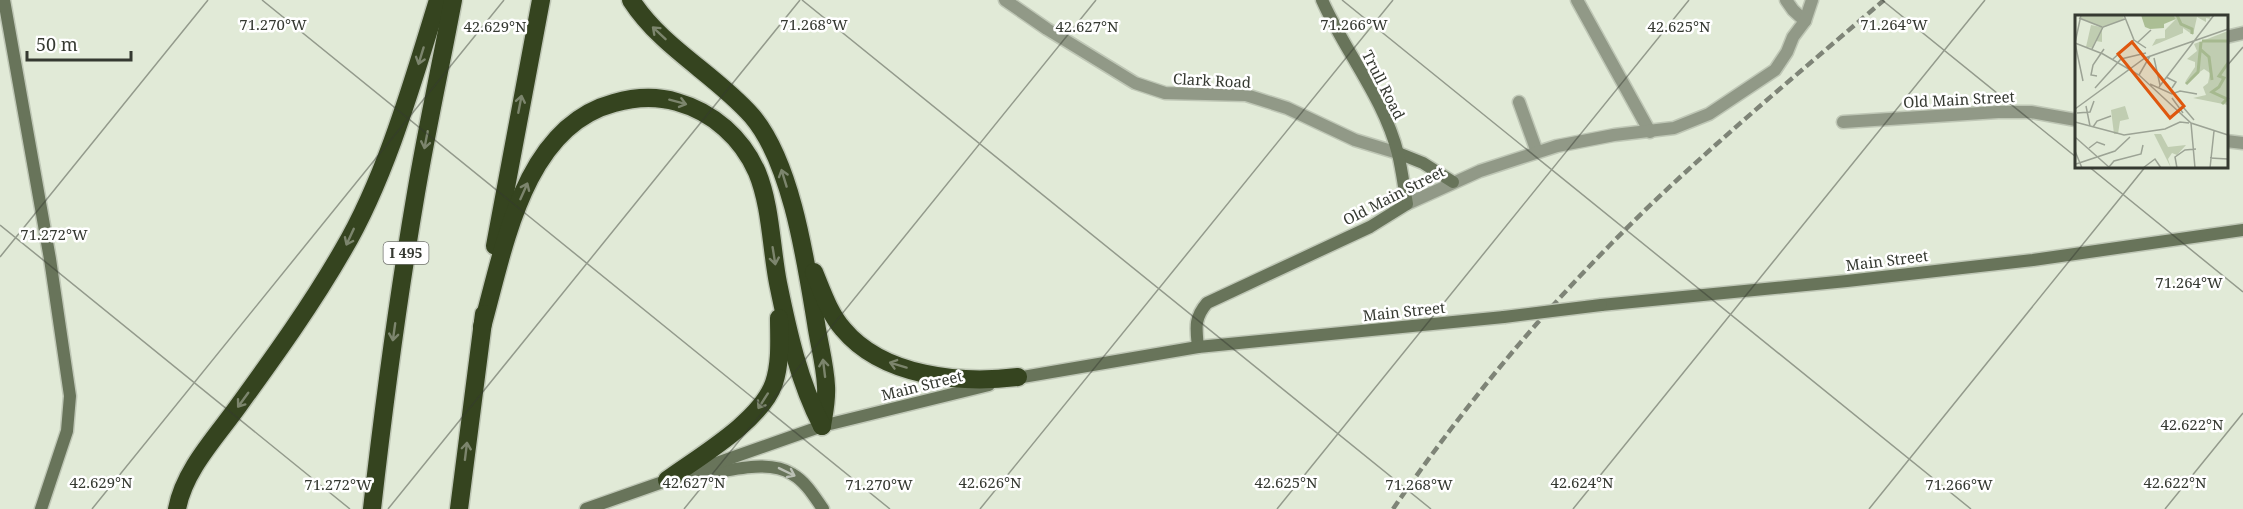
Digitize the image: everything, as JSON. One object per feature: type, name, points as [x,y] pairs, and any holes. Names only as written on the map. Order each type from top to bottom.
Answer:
[{"type":"highway","points":[[177,509],[178,499],[194,468],[309,308],[345,248],[377,180],[418,67],[438,0]]},
{"type":"highway","name":"I 495","points":[[372,509],[399,297],[416,192],[453,0]]},
{"type":"highway","points":[[459,509],[482,327],[516,126],[541,0]]},
{"type":"highway","points":[[631,0],[652,26],[738,103],[759,125],[777,158],[803,248],[825,370],[826,404],[822,426]]},
{"type":"highway","points":[[482,327],[525,189],[541,160],[557,138],[580,118],[602,106],[629,99],[658,99],[692,107],[716,120],[737,140],[752,162],[760,182],[778,283],[802,381],[822,426]]},
{"type":"highway","points":[[803,248],[834,317],[852,339],[873,355],[894,364],[942,376],[990,380],[1018,377]]},
{"type":"highway","points":[[668,480],[745,423],[760,407],[774,384],[779,353],[778,283]]},
{"type":"main road","points":[[4,0],[50,259],[70,396],[67,431],[41,509]]},
{"type":"main road","name":"Trull Road","points":[[1322,0],[1336,31],[1378,103],[1398,153],[1407,204]]},
{"type":"main road","points":[[1398,153],[1423,163],[1453,182]]},
{"type":"main road","name":"Old Main Street","points":[[1198,347],[1195,326],[1197,317],[1207,303],[1370,227],[1407,204]]},
{"type":"main road","name":"Main Street","points":[[586,509],[822,426],[1018,377],[1198,347],[1847,282],[2033,260],[2243,230]]},
{"type":"main road","points":[[668,480],[772,466],[793,474],[806,485],[823,509]]},
{"type":"street","name":"Clark Road","points":[[1005,0],[1047,29],[1135,83],[1165,93],[1246,94],[1287,108],[1355,140],[1398,153]]},
{"type":"street","points":[[1577,0],[1650,132]]},
{"type":"street","points":[[1786,0],[1792,10],[1805,21]]},
{"type":"street","name":"Old Main Street","points":[[1407,204],[1453,182],[1557,146],[1614,135],[1674,128],[1709,114],[1775,70],[1787,52],[1793,37],[1805,21],[1812,0]]},
{"type":"street","points":[[2228,37],[2243,33]]},
{"type":"street","points":[[1519,102],[1537,152]]},
{"type":"street","name":"Old Main Street","points":[[1843,122],[1998,112],[2031,112],[2075,120]]},
{"type":"street","points":[[2228,141],[2243,143]]},
{"type":"railway","points":[[1393,509],[1495,373],[1579,277],[1642,213],[1709,151],[1884,0]]}]
